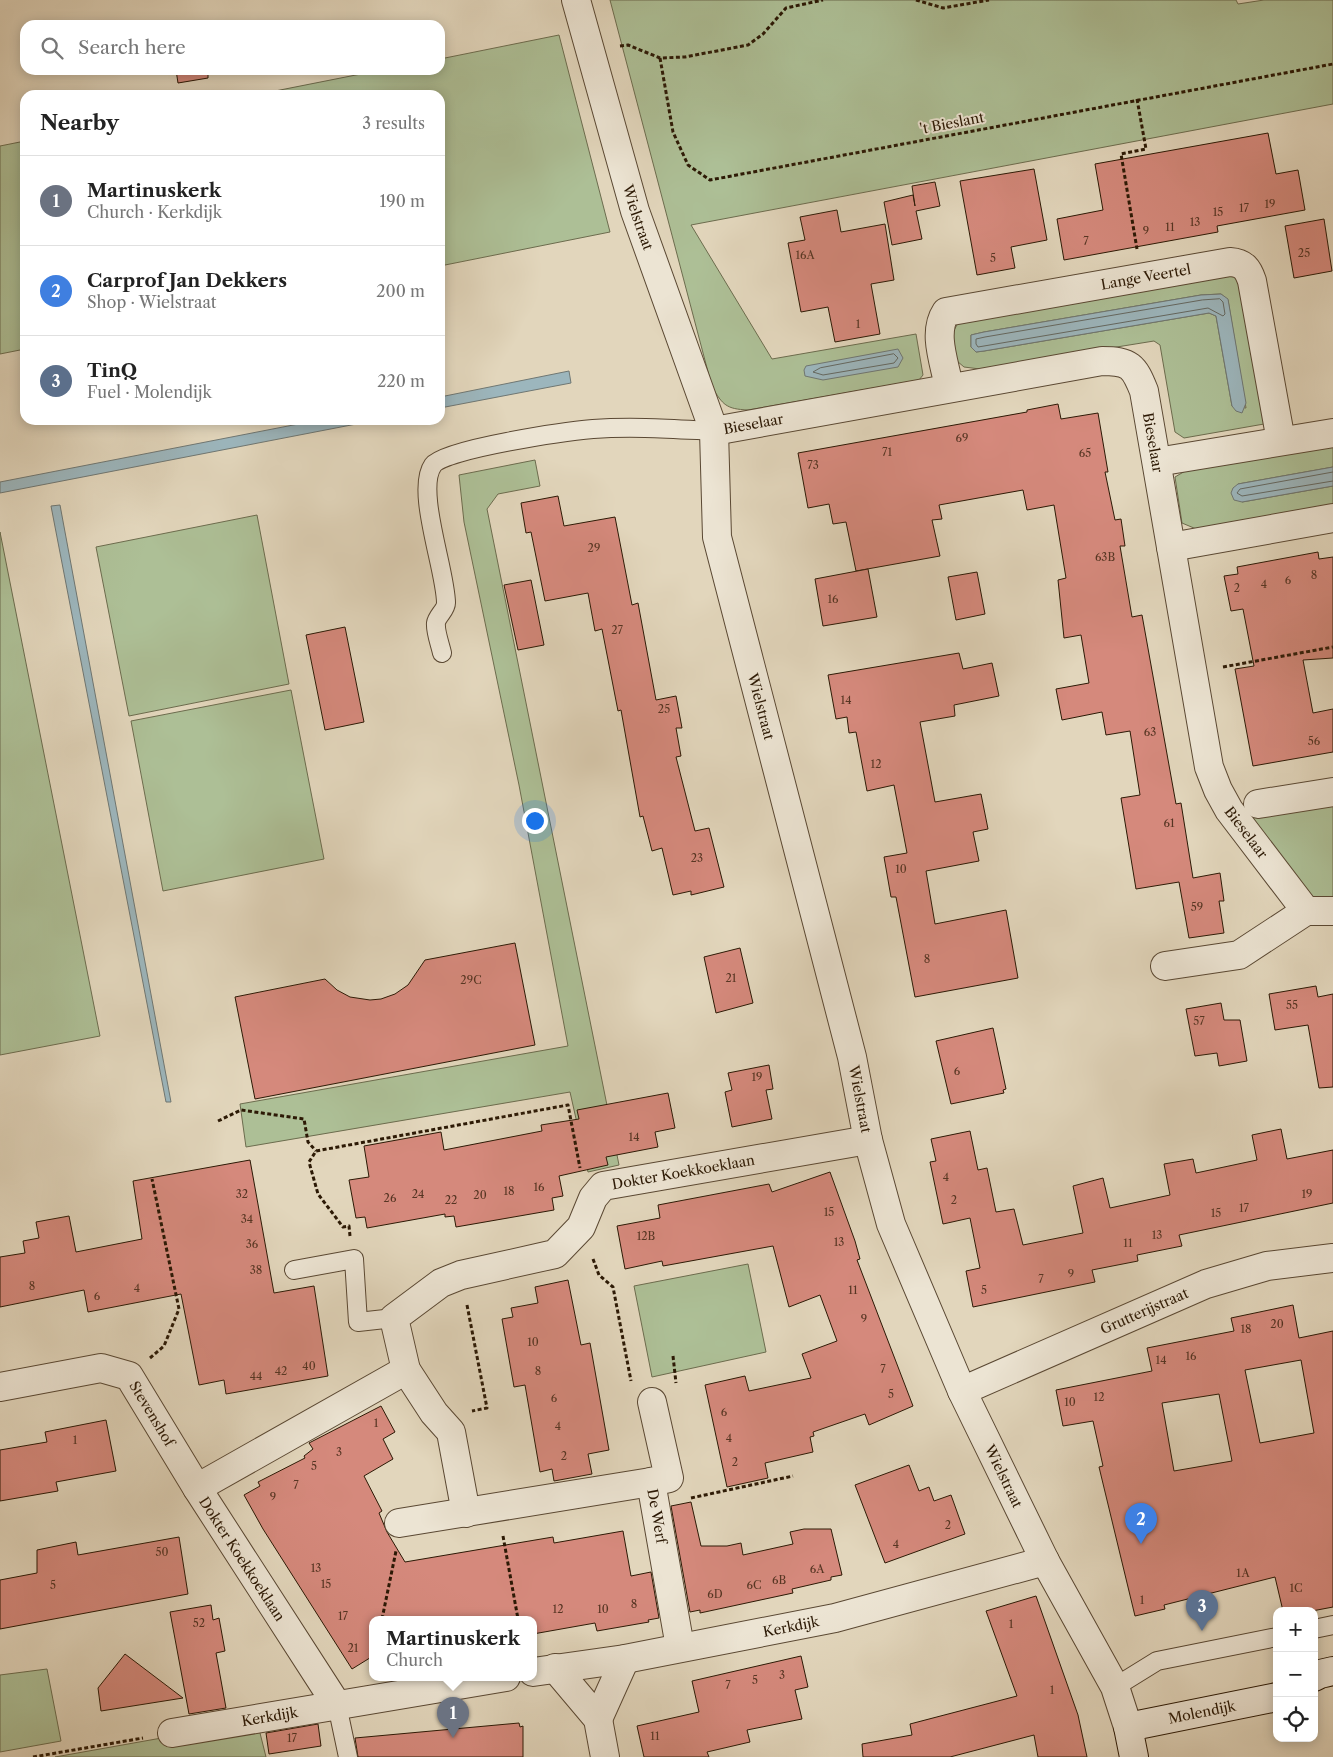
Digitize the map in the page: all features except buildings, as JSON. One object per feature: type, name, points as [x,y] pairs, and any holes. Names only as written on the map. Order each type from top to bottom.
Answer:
[{"type":"street","name":"Wielstraat","points":[[576,0],[636,210],[714,431],[717,537],[852,1058],[868,1140],[891,1224],[962,1391],[1045,1561],[1115,1687],[1128,1727],[1134,1757]]},
{"type":"street","name":"Lange Veertel","points":[[949,387],[939,335],[940,321],[946,312],[1230,262],[1239,263],[1248,270],[1252,282],[1281,441]]},
{"type":"street","name":"Bieselaar","points":[[714,431],[949,387],[1102,361],[1122,361],[1136,370],[1144,391],[1209,767],[1218,790],[1235,818],[1306,911]]},
{"type":"street","points":[[1157,462],[1333,432]]},
{"type":"street","points":[[1171,547],[1333,518]]},
{"type":"street","name":"Bieselaar","points":[[1258,804],[1333,792]]},
{"type":"street","points":[[1164,966],[1239,955],[1306,911],[1333,911]]},
{"type":"street","name":"Dokter Koekkoeklaan","points":[[394,1318],[441,1283],[461,1274],[556,1254],[582,1227],[593,1198],[603,1186],[868,1140]]},
{"type":"street","name":"Grutterijstraat","points":[[962,1391],[1206,1284],[1267,1266],[1333,1258]]},
{"type":"street","points":[[394,1318],[406,1370],[434,1413],[451,1432],[466,1513]]},
{"type":"street","name":"Stevenshof","points":[[0,1387],[102,1368],[129,1376],[197,1488]]},
{"type":"street","name":"Dokter Koekkoeklaan","points":[[337,1705],[197,1488],[406,1370]]},
{"type":"street","name":"De Werf","points":[[652,1402],[669,1478],[653,1494],[680,1647]]},
{"type":"street","points":[[399,1523],[498,1508],[653,1494]]},
{"type":"street","name":"Kerkdijk","points":[[544,1670],[625,1659],[835,1618],[1045,1561]]},
{"type":"street","points":[[604,1757],[598,1719],[625,1659]]},
{"type":"street","points":[[544,1670],[598,1719]]},
{"type":"street","points":[[1318,1675],[1333,1671]]},
{"type":"street","name":"Kerkdijk","points":[[172,1733],[482,1681]]},
{"type":"street","name":"Molendijk","points":[[1128,1727],[1273,1698]]},
{"type":"lane","points":[[442,652],[436,622],[446,604],[429,505],[428,476],[432,466],[439,459],[465,450],[593,429],[714,431]]},
{"type":"lane","points":[[294,1270],[354,1259],[358,1322],[394,1318]]},
{"type":"lane","points":[[1318,1628],[1333,1625]]},
{"type":"lane","points":[[1115,1687],[1157,1661],[1273,1638]]},
{"type":"lane","points":[[337,1705],[348,1757]]},
{"type":"path","points":[[589,48],[628,45],[660,58],[685,57],[748,45],[763,34],[786,8],[823,0]]},
{"type":"path","points":[[916,0],[943,8],[989,0]]},
{"type":"path","name":"'t Bieslant","points":[[660,58],[673,132],[688,165],[710,180],[1136,99],[1333,64]]},
{"type":"path","points":[[1136,99],[1146,149],[1121,154],[1142,278]]},
{"type":"path","points":[[1193,672],[1333,647]]},
{"type":"path","points":[[354,1259],[349,1226],[343,1227],[318,1194],[308,1162],[316,1151],[568,1105],[582,1178],[603,1186]]},
{"type":"path","points":[[218,1121],[241,1110],[304,1119],[308,1142],[316,1151]]},
{"type":"path","points":[[129,1376],[164,1346],[179,1309],[152,1179]]},
{"type":"path","points":[[582,1227],[599,1274],[613,1287],[632,1385]]},
{"type":"path","points":[[451,1432],[459,1414],[487,1408],[461,1274]]},
{"type":"path","points":[[653,1494],[792,1476]]},
{"type":"path","points":[[498,1508],[517,1616]]},
{"type":"path","points":[[383,1616],[392,1570]]},
{"type":"path","points":[[33,1757],[172,1733]]},
{"type":"green space","points":[[610,0],[1236,0],[1238,4],[1264,0],[1333,0],[1333,104],[691,225],[772,359],[916,334],[923,375],[919,380],[748,410],[735,409],[722,402],[712,387]]},
{"type":"green space","points":[[559,35],[610,232],[445,265],[445,90],[280,90],[356,75],[445,75],[445,58]]},
{"type":"green space","points":[[20,142],[20,350],[0,354],[0,146]]},
{"type":"green space","points":[[1231,272],[1243,280],[1267,418],[1264,424],[1184,438],[1175,432],[1160,345],[1154,341],[980,369],[964,367],[957,361],[952,334],[958,323]],"holes":[[[1221,294],[1228,300],[1246,408],[1232,406],[1216,316],[1209,313],[984,351],[976,352],[971,347],[971,335],[984,332],[1201,295]]]},
{"type":"green space","points":[[1333,444],[1333,467],[1238,484],[1242,502],[1333,486],[1333,508],[1201,531],[1182,523],[1175,477],[1192,467]]},
{"type":"green space","points":[[535,460],[540,486],[498,494],[487,509],[619,1165],[588,1172],[570,1092],[246,1147],[240,1104],[568,1046],[519,785],[464,522],[459,475]]},
{"type":"green space","points":[[257,515],[289,684],[129,716],[96,547]]},
{"type":"green space","points":[[0,532],[100,1036],[0,1055]]},
{"type":"green space","points":[[291,690],[324,859],[163,891],[131,721]]},
{"type":"green space","points":[[1333,799],[1333,898],[1311,898],[1248,813]]},
{"type":"green space","points":[[748,1264],[766,1352],[652,1377],[634,1286]]},
{"type":"green space","points":[[47,1669],[61,1741],[0,1752],[0,1675]]},
{"type":"green space","points":[[257,1721],[266,1757],[55,1757]]},
{"type":"water","points":[[1221,294],[1228,299],[1246,403],[1242,413],[1236,411],[1232,406],[1216,316],[1209,313],[984,351],[976,352],[971,347],[971,335],[984,332],[1201,295]]},
{"type":"water","points":[[898,349],[903,358],[898,367],[823,380],[805,376],[804,370],[806,366]]},
{"type":"water","points":[[569,371],[571,383],[445,407],[445,396]]},
{"type":"water","points":[[293,425],[351,425],[0,493],[0,482]]},
{"type":"water","points":[[1333,467],[1333,486],[1242,502],[1234,500],[1231,493],[1238,484]]},
{"type":"water","points":[[60,505],[171,1102],[166,1102],[51,506]]},
{"type":"place","name":"Carprof Jan Dekkers","points":[[1141,1544]]},
{"type":"place","name":"TinQ","points":[[1202,1631]]},
{"type":"place","name":"Martinuskerk","points":[[453,1738]]}]
